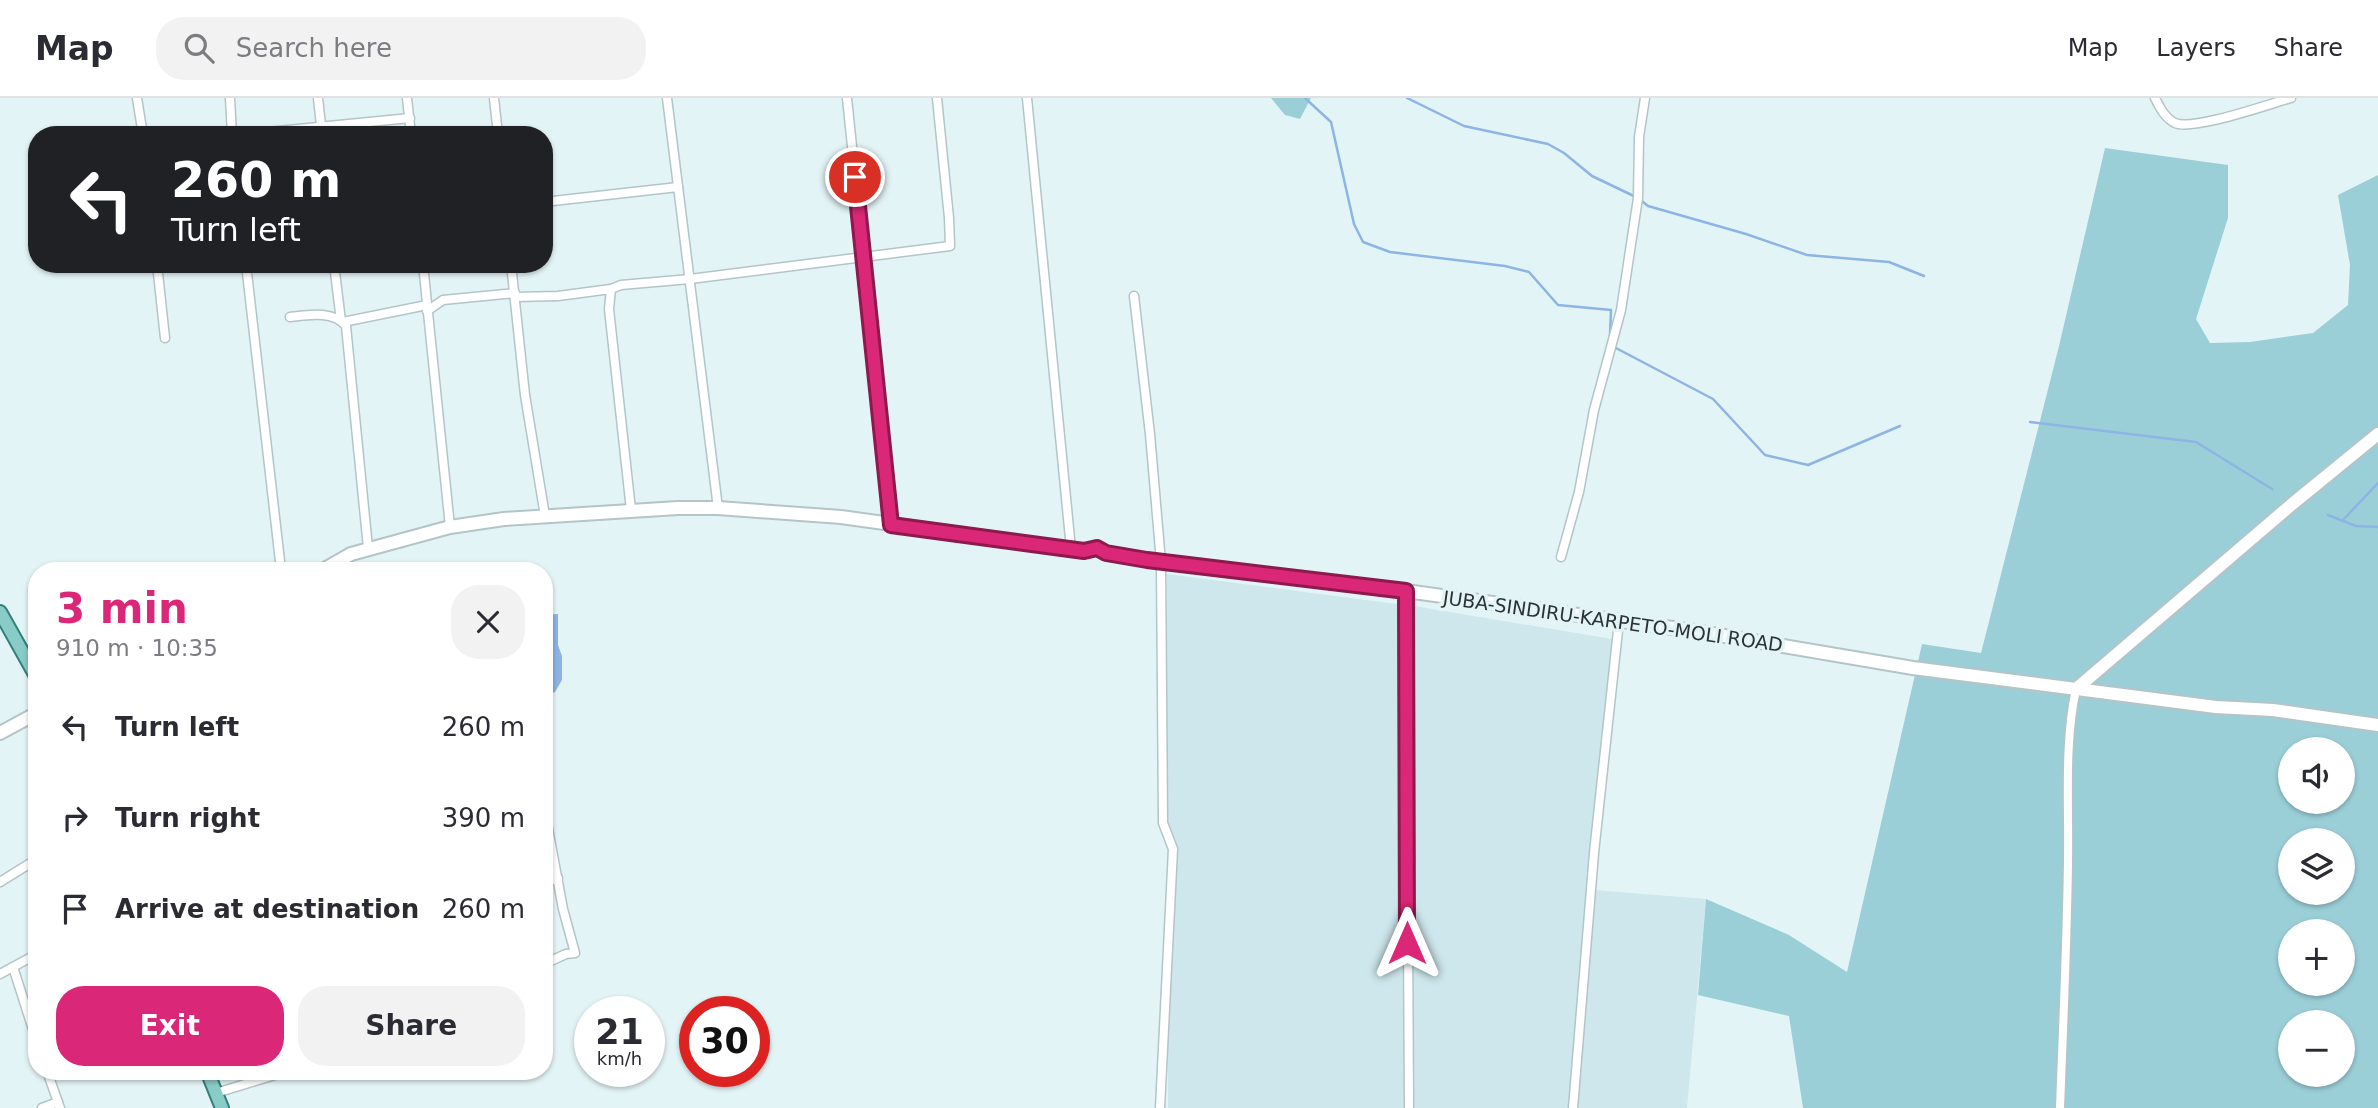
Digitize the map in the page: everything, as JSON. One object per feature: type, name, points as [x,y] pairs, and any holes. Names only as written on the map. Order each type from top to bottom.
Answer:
[{"type":"main road","points":[[2076,689],[2378,434]]},
{"type":"main road","name":"JUBA-SINDIRU-KARPETO-MOLI ROAD","points":[[337,562],[368,548],[450,527],[504,519],[631,510],[718,508],[841,517],[1071,550],[1097,548],[1106,553],[1161,562],[1406,591],[1701,632],[1913,668],[2216,707],[2273,710],[2378,725]]},
{"type":"main road","points":[[0,612],[28,662]]},
{"type":"main road","points":[[0,733],[28,718]]},
{"type":"main road","points":[[211,1080],[222,1108]]},
{"type":"street","points":[[137,98],[142,126]]},
{"type":"street","points":[[230,98],[233,126]]},
{"type":"street","points":[[318,98],[321,126]]},
{"type":"street","points":[[407,98],[410,126]]},
{"type":"street","points":[[494,98],[497,126]]},
{"type":"street","points":[[667,98],[718,508]]},
{"type":"street","points":[[847,98],[891,525]]},
{"type":"street","points":[[290,317],[314,314],[342,321],[427,308],[443,300],[456,298],[558,296],[611,289],[621,285],[690,279],[950,246],[950,218],[937,98]]},
{"type":"street","points":[[1027,98],[1071,550]]},
{"type":"street","points":[[1561,557],[1579,492],[1597,397],[1621,310],[1638,198],[1639,137],[1645,98]]},
{"type":"street","points":[[2155,98],[2161,112],[2175,123],[2194,125],[2291,98]]},
{"type":"street","points":[[355,126],[410,118]]},
{"type":"street","points":[[553,201],[678,187]]},
{"type":"street","points":[[158,273],[165,338]]},
{"type":"street","points":[[247,273],[280,562]]},
{"type":"street","points":[[335,273],[342,321],[349,338],[368,548]]},
{"type":"street","points":[[424,273],[450,527]]},
{"type":"street","points":[[513,273],[525,395],[545,516]]},
{"type":"street","points":[[611,289],[609,309],[631,510]]},
{"type":"street","points":[[1134,296],[1161,562],[1163,823],[1173,849],[1160,1108]]},
{"type":"street","points":[[1406,591],[1409,1108]]},
{"type":"street","points":[[1573,1108],[1594,853],[1619,621]]},
{"type":"street","points":[[2060,1108],[2068,910],[2071,710],[2076,689]]},
{"type":"street","points":[[553,853],[563,909],[575,953],[553,960]]},
{"type":"street","points":[[0,882],[28,865]]},
{"type":"street","points":[[553,880],[558,878]]},
{"type":"street","points":[[0,974],[28,959]]},
{"type":"street","points":[[13,967],[28,1014]]},
{"type":"street","points":[[42,1108],[59,1105],[50,1080]]},
{"type":"street","points":[[216,1093],[259,1080]]},
{"type":"shaded area","points":[[1271,98],[1311,98],[1300,119],[1285,115]]},
{"type":"shaded area","points":[[2105,148],[2228,165],[2228,218],[2196,319],[2210,343],[2250,342],[2313,333],[2348,305],[2350,265],[2338,195],[2378,175],[2378,1108],[1803,1108],[1789,1016],[1698,995],[1706,899],[1789,935],[1847,972],[1922,644],[1981,653],[2059,346]]},
{"type":"shaded area","points":[[1167,574],[1420,607],[1612,639],[1594,890],[1706,899],[1687,1108],[1168,1108]]},
{"type":"shaded area","points":[[553,614],[558,614],[562,680],[553,693]]},
{"type":"waterway","points":[[1305,98],[1331,122],[1354,224],[1363,242],[1390,252],[1505,266],[1529,272],[1558,305],[1611,310],[1610,335]]},
{"type":"waterway","points":[[1407,98],[1464,126],[1548,144],[1564,153],[1592,176],[1638,198],[1648,206],[1746,234],[1807,255],[1889,262],[1924,276]]},
{"type":"waterway","points":[[1614,347],[1713,399],[1765,455],[1808,465],[1900,426]]},
{"type":"waterway","points":[[2030,422],[2196,442],[2272,489]]},
{"type":"waterway","points":[[2342,521],[2378,483]]},
{"type":"waterway","points":[[2328,515],[2356,526],[2378,527]]},
{"type":"route","points":[[855,177],[891,525],[1084,551],[1097,548],[1106,553],[1147,560],[1406,591],[1407,943]]}]
